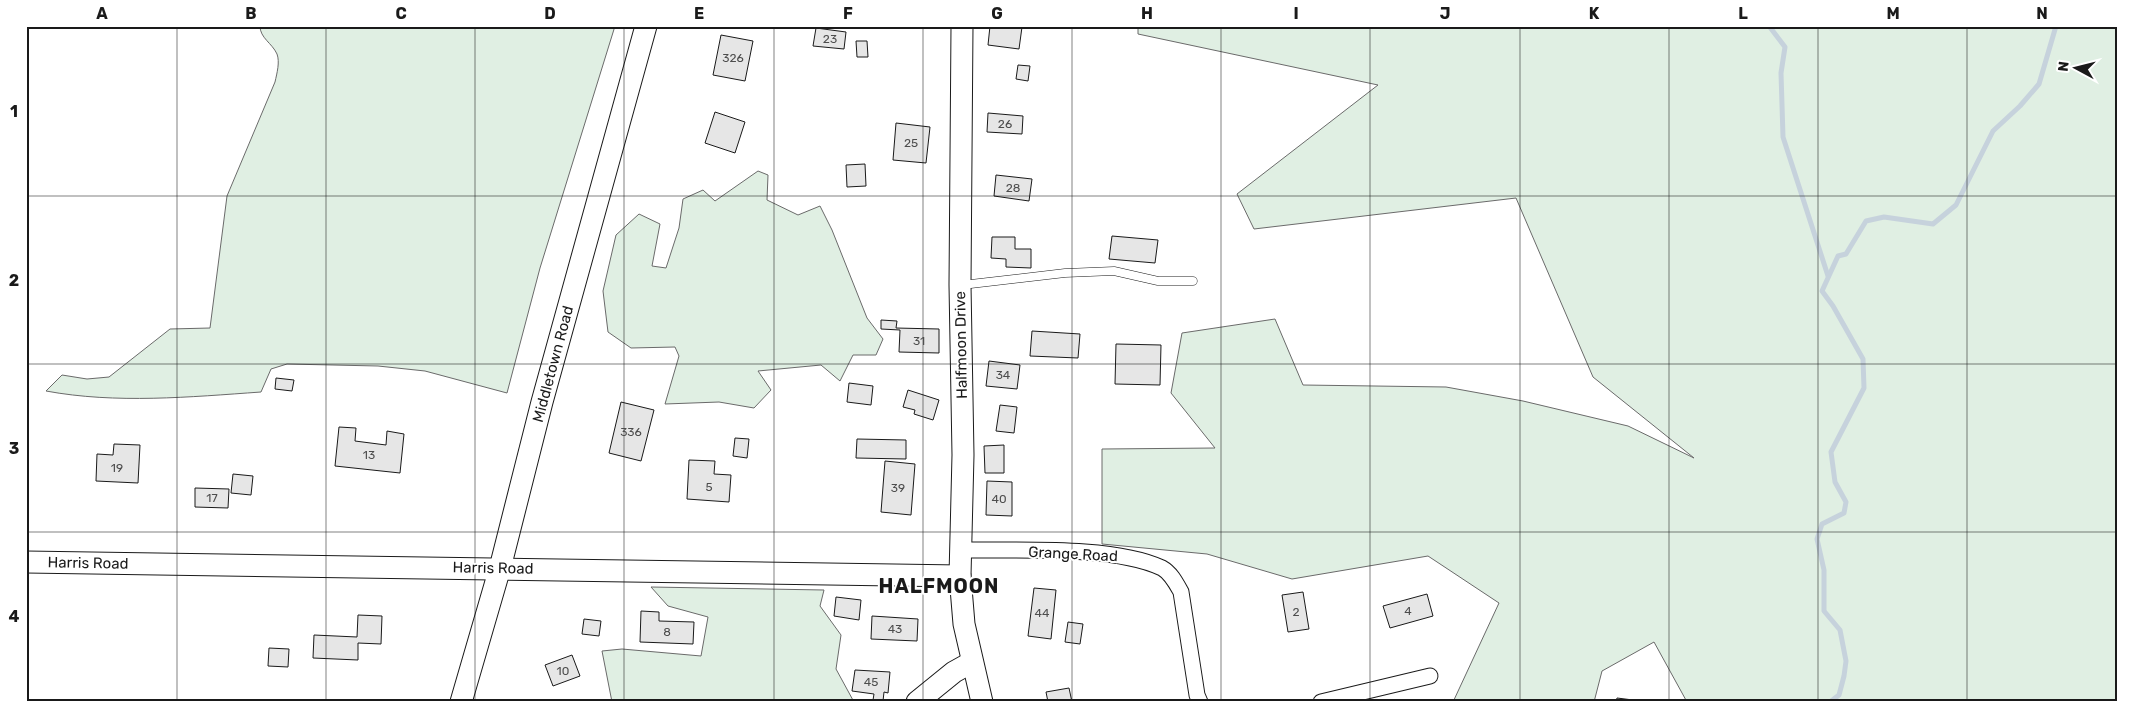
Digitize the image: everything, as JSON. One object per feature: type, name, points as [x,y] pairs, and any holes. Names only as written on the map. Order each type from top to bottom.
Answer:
[{"type":"street","name":"Middletown Road","points":[[461,702],[500,568],[542,402],[646,26]]},
{"type":"street","name":"Halfmoon Drive","points":[[962,26],[960,285],[963,455],[960,576],[964,624],[982,702]]},
{"type":"street","name":"Grange Road","points":[[960,550],[1090,553],[1126,557],[1163,569],[1173,578],[1181,592],[1197,695],[1200,702]]},
{"type":"street","name":"Harris Road","points":[[26,562],[960,576]]},
{"type":"street","points":[[917,702],[954,672],[972,662]]},
{"type":"street","points":[[1321,702],[1430,676]]},
{"type":"lane","points":[[960,285],[1065,272],[1114,271],[1158,281],[1193,281]]},
{"type":"green space","points":[[260,26],[615,26],[540,268],[507,393],[425,371],[378,366],[287,364],[271,369],[261,392],[126,398],[72,395],[46,391],[62,375],[87,379],[109,377],[170,329],[210,328],[227,196],[275,82],[277,71],[277,54],[262,34]]},
{"type":"green space","points":[[1138,26],[2118,26],[2118,702],[1687,702],[1654,642],[1602,671],[1594,702],[1453,702],[1499,603],[1428,556],[1292,579],[1207,554],[1102,544],[1102,449],[1215,448],[1171,393],[1182,333],[1275,319],[1303,385],[1446,387],[1523,401],[1628,426],[1694,458],[1593,377],[1516,198],[1254,229],[1237,194],[1378,85],[1138,34]]},
{"type":"green space","points":[[758,171],[768,175],[767,200],[798,215],[820,206],[832,230],[867,318],[883,339],[876,355],[853,355],[840,381],[821,365],[758,371],[771,390],[754,408],[719,402],[665,404],[679,356],[675,347],[631,348],[608,332],[603,291],[616,235],[639,214],[660,224],[652,266],[666,268],[679,228],[683,199],[703,190],[715,201]]},
{"type":"green space","points":[[651,587],[824,590],[820,606],[841,635],[836,669],[854,702],[612,702],[602,651],[622,649],[701,656],[708,617],[668,606]]},
{"type":"building","points":[[990,26],[1022,27],[1019,49],[988,45]]},
{"type":"building","points":[[816,28],[846,32],[844,49],[813,46]]},
{"type":"building","points":[[721,35],[753,41],[745,81],[713,75]]},
{"type":"building","points":[[856,41],[867,41],[868,57],[857,57]]},
{"type":"building","points":[[1018,65],[1030,66],[1028,81],[1016,79]]},
{"type":"building","points":[[715,112],[745,122],[735,153],[705,143]]},
{"type":"building","points":[[988,113],[1023,116],[1022,134],[987,132]]},
{"type":"building","points":[[896,123],[930,127],[926,163],[893,160]]},
{"type":"building","points":[[865,164],[866,186],[847,187],[846,165]]},
{"type":"building","points":[[996,175],[1032,179],[1029,201],[994,196]]},
{"type":"building","points":[[1112,236],[1158,240],[1155,263],[1109,259]]},
{"type":"building","points":[[992,237],[1015,237],[1015,249],[1031,249],[1031,268],[1006,267],[1006,259],[991,258]]},
{"type":"building","points":[[881,320],[897,321],[896,328],[939,329],[939,353],[899,352],[900,330],[881,329]]},
{"type":"building","points":[[1032,331],[1080,334],[1078,358],[1030,356]]},
{"type":"building","points":[[1116,344],[1161,345],[1160,385],[1115,384]]},
{"type":"building","points":[[989,361],[1020,365],[1017,389],[986,386]]},
{"type":"building","points":[[276,378],[294,380],[292,391],[275,389]]},
{"type":"building","points":[[849,383],[873,386],[871,405],[847,402]]},
{"type":"building","points":[[908,390],[939,400],[933,420],[914,414],[915,410],[903,407]]},
{"type":"building","points":[[621,402],[654,410],[641,461],[609,453]]},
{"type":"building","points":[[1000,405],[1017,407],[1014,433],[996,431]]},
{"type":"building","points":[[339,427],[356,428],[355,441],[386,445],[387,431],[404,434],[400,473],[335,466]]},
{"type":"building","points":[[735,438],[749,439],[747,458],[733,456]]},
{"type":"building","points":[[857,439],[906,440],[906,459],[856,458]]},
{"type":"building","points":[[114,444],[140,445],[138,483],[96,481],[97,454],[113,455]]},
{"type":"building","points":[[1004,445],[1004,473],[985,473],[984,446]]},
{"type":"building","points":[[689,460],[715,461],[714,474],[731,475],[729,502],[687,499]]},
{"type":"building","points":[[885,461],[915,464],[911,515],[881,512]]},
{"type":"building","points":[[233,474],[253,476],[251,495],[231,493]]},
{"type":"building","points":[[987,481],[1012,482],[1012,516],[986,515]]},
{"type":"building","points":[[195,488],[229,489],[228,508],[195,507]]},
{"type":"building","points":[[1034,588],[1056,590],[1051,639],[1028,636]]},
{"type":"building","points":[[1303,592],[1309,629],[1288,632],[1282,595]]},
{"type":"building","points":[[1427,594],[1433,616],[1390,628],[1383,606]]},
{"type":"building","points":[[836,597],[861,600],[859,620],[834,616]]},
{"type":"building","points":[[641,611],[659,612],[659,621],[694,622],[693,644],[640,642]]},
{"type":"building","points":[[358,615],[382,616],[381,644],[358,643],[358,660],[313,658],[314,635],[357,637]]},
{"type":"building","points":[[872,616],[918,619],[917,641],[871,639]]},
{"type":"building","points":[[584,619],[601,621],[599,636],[582,634]]},
{"type":"building","points":[[1068,622],[1083,624],[1080,644],[1065,642]]},
{"type":"building","points":[[269,648],[289,649],[288,667],[268,666]]},
{"type":"building","points":[[572,655],[580,676],[553,686],[545,665]]},
{"type":"building","points":[[855,670],[890,672],[888,693],[884,692],[883,701],[873,700],[874,694],[852,691]]},
{"type":"building","points":[[1069,688],[1072,702],[1048,702],[1046,692]]},
{"type":"building","points":[[1617,698],[1649,702],[1616,702]]},
{"type":"waterway","points":[[1769,26],[1785,47],[1781,73],[1783,137],[1828,276]]},
{"type":"waterway","points":[[1830,702],[1839,695],[1846,661],[1840,630],[1824,611],[1824,570],[1817,539],[1822,524],[1844,513],[1846,502],[1835,482],[1831,452],[1864,388],[1863,359],[1833,306],[1822,291],[1838,256],[1846,254],[1866,221],[1884,217],[1933,224],[1956,205],[1993,131],[2020,106],[2039,84],[2056,26]]},
{"type":"district","name":"HALFMOON","points":[[939,586]]}]
